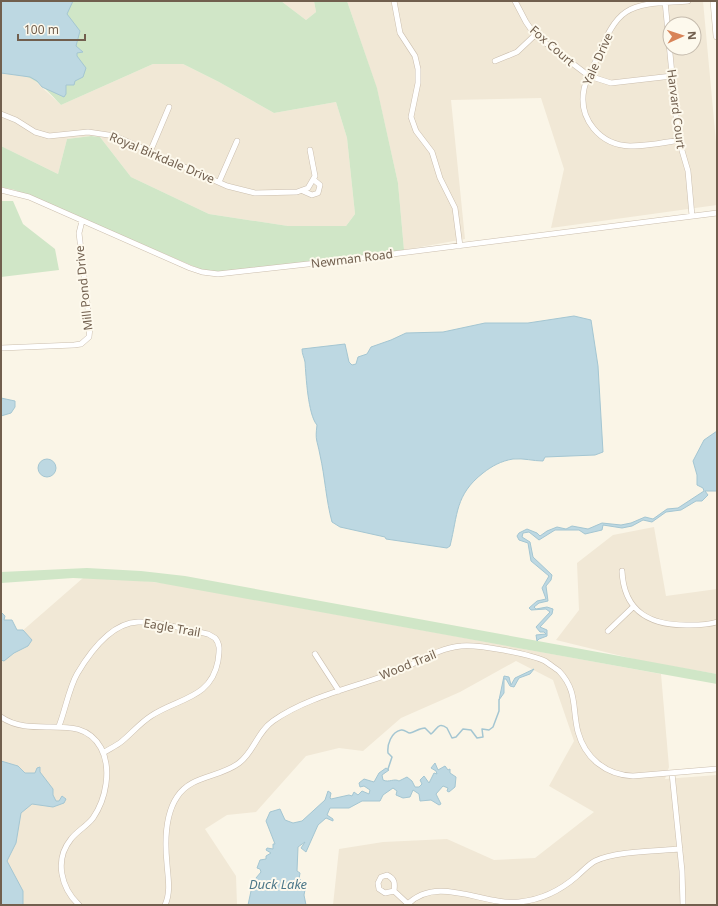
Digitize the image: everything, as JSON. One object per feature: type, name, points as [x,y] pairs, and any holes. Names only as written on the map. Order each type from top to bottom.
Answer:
[{"type":"street","points":[[394,1],[400,33],[415,56],[418,69],[418,83],[411,117],[416,131],[432,152],[440,178],[455,208],[460,246]]},
{"type":"street","name":"Fox Court","points":[[515,1],[535,35],[589,76],[611,83],[672,76]]},
{"type":"street","name":"Yale Drive","points":[[679,140],[631,146],[616,144],[600,136],[590,125],[585,115],[582,101],[584,87],[613,26],[626,12],[638,7],[665,2],[688,1]]},
{"type":"street","points":[[714,1],[717,36]]},
{"type":"street","name":"Harvard Court","points":[[665,2],[679,140],[688,171],[692,216]]},
{"type":"street","points":[[495,62],[517,52],[535,35]]},
{"type":"street","points":[[150,152],[169,107]]},
{"type":"street","name":"Royal Birkdale Drive","points":[[1,114],[42,134],[62,135],[79,132],[106,134],[234,189],[255,193],[303,191],[312,195],[318,193],[320,185],[314,180],[313,160],[310,150]]},
{"type":"street","points":[[219,182],[237,141]]},
{"type":"street","points":[[303,191],[314,180]]},
{"type":"street","name":"Newman Road","points":[[1,190],[29,197],[190,268],[202,272],[218,274],[460,246],[717,213]]},
{"type":"street","name":"Mill Pond Drive","points":[[1,348],[74,345],[81,344],[89,337],[90,328],[79,233],[82,221]]},
{"type":"street","points":[[622,571],[623,588],[633,607],[654,620],[669,625],[707,625],[717,622]]},
{"type":"street","points":[[608,631],[633,607]]},
{"type":"street","name":"Eagle Trail","points":[[59,726],[77,674],[103,640],[117,628],[131,623],[145,622],[208,634],[215,638],[220,649],[217,664],[212,678],[203,689],[190,698],[150,716],[120,743],[103,753]]},
{"type":"street","name":"Wood Trail","points":[[165,905],[169,884],[166,853],[168,826],[171,810],[182,790],[190,783],[230,769],[239,763],[248,755],[261,732],[274,720],[294,709],[459,646],[475,646],[527,655],[545,661],[558,671],[567,682],[574,699],[578,733],[588,754],[605,769],[624,776],[717,769]]},
{"type":"street","points":[[316,654],[339,691]]},
{"type":"street","points":[[1,716],[13,724],[22,726],[74,727],[83,731],[96,742],[103,753],[106,761],[107,777],[98,810],[92,819],[71,839],[64,851],[62,877],[66,890],[79,905]]},
{"type":"street","points":[[672,773],[684,894],[683,905]]},
{"type":"street","points":[[394,891],[407,905],[422,895],[441,892],[494,902],[518,902],[537,898],[557,891],[595,861],[610,856],[680,848]]},
{"type":"shaded area","points":[[281,1],[314,1],[316,12],[306,20]]},
{"type":"shaded area","points":[[347,1],[703,1],[717,153],[717,205],[551,228],[564,169],[541,98],[451,100],[465,239],[404,250],[398,183],[377,89]]},
{"type":"shaded area","points":[[153,64],[183,64],[219,82],[274,113],[336,102],[347,138],[355,214],[346,226],[288,226],[209,214],[131,177],[100,137],[91,136],[67,139],[58,174],[1,146],[1,73],[26,76],[33,79],[61,105]]},
{"type":"shaded area","points":[[654,527],[666,596],[717,589],[717,674],[642,661],[556,640],[579,610],[577,563],[613,535]]},
{"type":"shaded area","points":[[83,578],[127,579],[170,584],[661,674],[669,767],[665,779],[717,775],[717,905],[333,905],[339,849],[383,842],[447,839],[494,860],[535,858],[594,812],[549,786],[574,741],[553,680],[516,661],[460,692],[401,718],[363,751],[339,748],[306,756],[256,812],[227,815],[205,829],[236,876],[237,905],[1,905],[1,642],[5,646]]},
{"type":"green space","points":[[1,1],[281,1],[306,20],[316,12],[314,1],[347,1],[377,88],[398,183],[404,250],[216,272],[200,269],[15,190],[1,187],[1,146],[58,174],[67,139],[91,136],[100,137],[131,177],[209,214],[288,226],[346,226],[355,214],[347,138],[336,102],[274,113],[219,82],[183,64],[153,64],[61,105],[36,81],[21,75],[1,73]]},
{"type":"green space","points":[[1,201],[13,201],[23,224],[55,249],[59,270],[1,277]]},
{"type":"green space","points":[[87,568],[141,571],[185,576],[717,674],[717,684],[154,582],[73,578],[1,583],[1,572]]},
{"type":"water","points":[[1,1],[73,1],[67,14],[80,31],[76,46],[83,52],[77,53],[77,56],[86,68],[83,77],[75,81],[74,85],[66,85],[66,94],[64,97],[42,87],[37,81],[30,77],[1,73]]},
{"type":"water","points":[[574,316],[591,320],[598,366],[603,452],[595,455],[545,457],[543,461],[513,459],[501,462],[490,468],[474,481],[462,497],[450,546],[447,548],[386,539],[385,537],[340,527],[332,522],[316,434],[317,425],[311,413],[302,349],[345,344],[349,362],[352,365],[356,364],[358,357],[367,354],[371,347],[406,333],[443,332],[485,323],[528,323]]},
{"type":"water","points":[[1,398],[15,401],[15,407],[11,413],[1,416]]},
{"type":"water","points":[[717,431],[717,491],[705,491],[708,495],[702,501],[696,501],[681,510],[666,512],[652,522],[643,520],[632,526],[622,528],[603,525],[602,530],[585,534],[579,530],[555,530],[539,540],[529,532],[523,533],[522,537],[530,542],[533,557],[552,575],[551,580],[546,586],[548,601],[539,603],[534,607],[536,609],[547,607],[553,609],[552,614],[540,627],[547,630],[547,636],[537,641],[536,635],[546,634],[544,632],[540,632],[536,627],[550,612],[546,609],[531,610],[529,608],[537,601],[546,599],[542,588],[549,576],[531,561],[528,543],[519,540],[517,536],[519,533],[527,529],[537,533],[540,536],[557,527],[566,529],[572,526],[588,529],[602,523],[621,525],[631,523],[645,517],[653,519],[667,509],[678,508],[704,491],[703,488],[697,485],[697,475],[693,461],[704,440]]},
{"type":"water","points":[[47,459],[53,462],[56,468],[53,474],[47,477],[41,474],[38,468],[41,462]]},
{"type":"water","points":[[1,612],[5,616],[4,620],[12,620],[17,630],[23,630],[32,640],[28,646],[14,653],[4,661],[1,660]]},
{"type":"water","points":[[534,669],[530,674],[519,678],[514,687],[510,686],[506,679],[504,679],[504,693],[499,700],[504,676],[509,677],[511,685],[515,678]]},
{"type":"water","points":[[1,761],[18,766],[25,773],[35,773],[37,768],[40,767],[40,772],[53,789],[53,795],[56,801],[59,801],[62,796],[66,799],[64,803],[53,807],[32,804],[21,813],[16,843],[7,861],[23,891],[23,905],[1,905]]},
{"type":"water","name":"Duck Lake","points":[[435,763],[438,770],[445,766],[448,770],[450,769],[450,773],[456,777],[455,787],[449,792],[447,791],[448,788],[443,786],[436,794],[441,804],[439,805],[431,800],[420,801],[419,794],[413,790],[410,797],[403,798],[396,795],[397,791],[393,788],[383,795],[380,801],[362,801],[349,808],[330,808],[327,815],[333,819],[333,821],[326,818],[318,825],[306,852],[301,848],[305,842],[298,847],[297,871],[300,873],[299,879],[304,882],[301,886],[305,890],[304,895],[306,905],[248,905],[251,891],[250,886],[252,884],[253,887],[255,887],[256,878],[261,872],[260,869],[257,868],[260,860],[266,859],[266,856],[271,853],[266,850],[267,848],[273,849],[273,844],[275,844],[266,821],[270,812],[280,809],[285,820],[293,823],[302,821],[325,800],[328,791],[331,793],[331,799],[349,795],[352,796],[354,792],[358,795],[362,791],[369,794],[370,790],[364,786],[360,787],[359,783],[364,779],[374,782],[379,773],[386,768],[389,770],[382,775],[383,780],[399,781],[407,777],[412,781],[415,787],[419,787],[422,784],[420,780],[424,776],[429,783],[434,773],[437,774],[436,771],[431,768]]},
{"type":"waterway","points":[[388,769],[392,757],[388,753],[388,746],[392,736],[398,731],[402,730],[410,733],[425,728],[431,734],[442,725],[447,728],[452,738],[456,737],[463,729],[471,730],[477,738],[483,737],[482,729],[489,730],[493,727],[499,711],[499,700]]}]
